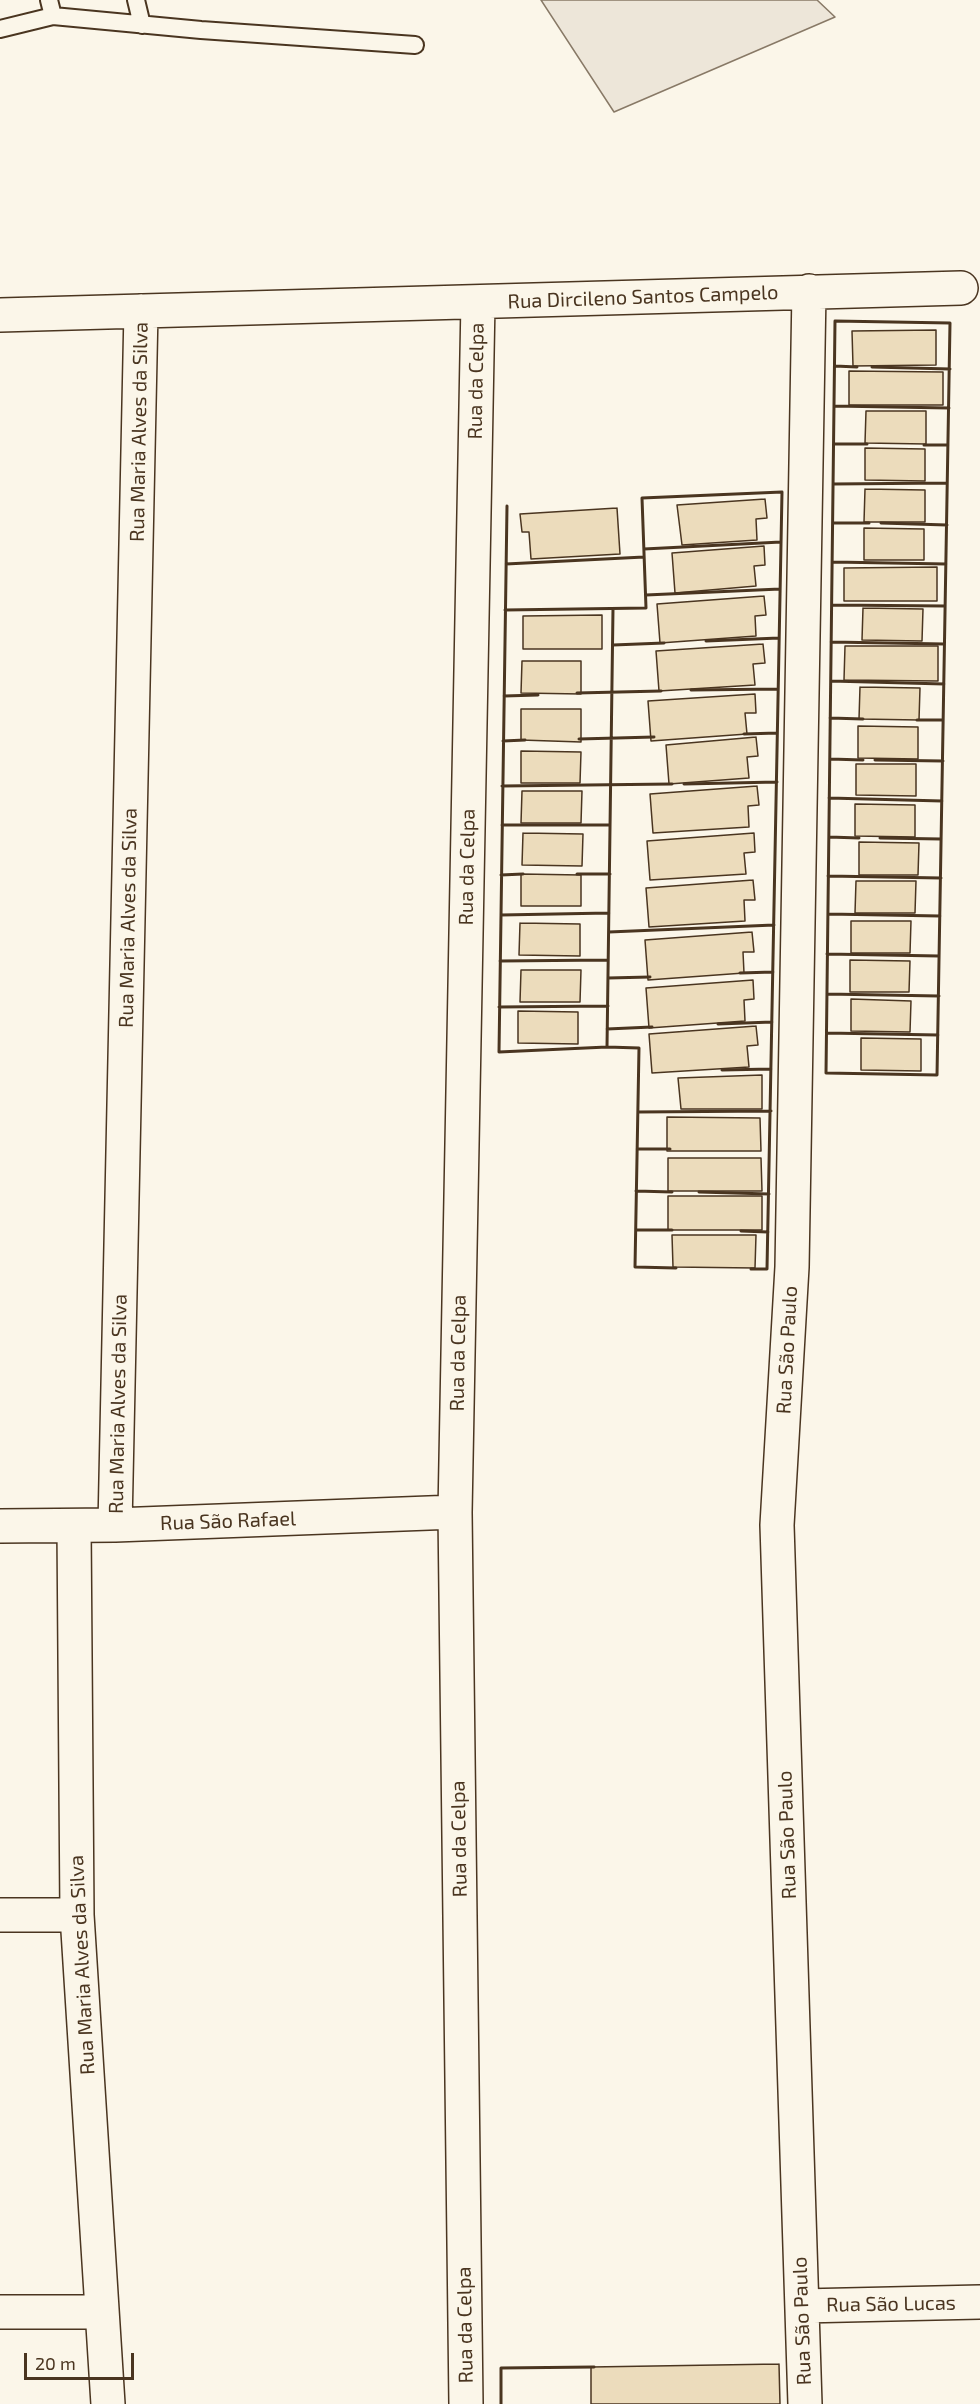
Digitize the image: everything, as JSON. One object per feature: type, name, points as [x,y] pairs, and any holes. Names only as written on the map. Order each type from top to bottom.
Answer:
[{"type":"street","name":"Rua Dircileno Santos Campelo","points":[[0,315],[961,288]]},
{"type":"street","name":"Rua São Paulo","points":[[805,2404],[777,1525],[792,1267],[809,291]]},
{"type":"street","name":"Rua da Celpa","points":[[466,2404],[455,1512],[478,302]]},
{"type":"street","name":"Rua Maria Alves da Silva","points":[[115,1525],[141,311]]},
{"type":"street","name":"Rua São Rafael","points":[[0,1526],[115,1525],[455,1512]]},
{"type":"street","name":"Rua Maria Alves da Silva","points":[[74,1526],[77,1915],[108,2404]]},
{"type":"street","points":[[0,1915],[77,1915]]},
{"type":"street","name":"Rua São Lucas","points":[[802,2306],[980,2302]]},
{"type":"street","points":[[0,2312],[101,2312]]},
{"type":"lane","points":[[136,0],[142,25]]},
{"type":"lane","points":[[0,29],[51,8],[142,25],[415,45]]},
{"type":"shaded area","points":[[541,0],[817,0],[835,17],[614,112]]},
{"type":"building","points":[[936,330],[936,365],[853,366],[852,331]]},
{"type":"building","points":[[849,371],[943,372],[943,405],[849,405]]},
{"type":"building","points":[[866,411],[926,411],[926,444],[865,443]]},
{"type":"building","points":[[865,448],[925,449],[925,481],[865,480]]},
{"type":"building","points":[[865,489],[925,490],[925,522],[864,522]]},
{"type":"building","points":[[765,499],[767,518],[756,519],[757,540],[682,545],[677,505]]},
{"type":"building","points":[[617,508],[620,554],[531,559],[529,532],[522,532],[520,514]]},
{"type":"building","points":[[864,528],[924,529],[924,560],[864,560]]},
{"type":"building","points":[[764,546],[765,565],[754,566],[756,586],[675,593],[672,553]]},
{"type":"building","points":[[937,567],[937,601],[844,601],[844,568]]},
{"type":"building","points":[[764,596],[766,615],[755,616],[756,636],[660,643],[657,604]]},
{"type":"building","points":[[863,608],[923,609],[922,641],[862,640]]},
{"type":"building","points":[[602,615],[602,649],[523,649],[523,616]]},
{"type":"building","points":[[763,644],[765,663],[753,664],[755,685],[659,691],[656,651]]},
{"type":"building","points":[[845,646],[938,646],[938,681],[844,680]]},
{"type":"building","points":[[522,661],[581,661],[581,694],[521,693]]},
{"type":"building","points":[[860,687],[920,688],[919,720],[859,719]]},
{"type":"building","points":[[755,694],[756,713],[745,713],[747,734],[651,741],[648,701]]},
{"type":"building","points":[[521,709],[581,709],[581,742],[521,740]]},
{"type":"building","points":[[858,726],[918,727],[918,759],[858,758]]},
{"type":"building","points":[[756,737],[758,756],[747,757],[749,778],[669,784],[666,745]]},
{"type":"building","points":[[521,751],[581,752],[580,783],[521,783]]},
{"type":"building","points":[[856,764],[916,764],[916,796],[856,795]]},
{"type":"building","points":[[757,786],[759,805],[748,806],[749,827],[653,833],[650,794]]},
{"type":"building","points":[[522,791],[582,791],[581,823],[521,823]]},
{"type":"building","points":[[855,804],[915,805],[915,837],[855,836]]},
{"type":"building","points":[[523,833],[583,834],[582,866],[522,865]]},
{"type":"building","points":[[754,833],[755,852],[744,853],[746,874],[650,880],[647,841]]},
{"type":"building","points":[[859,842],[919,843],[918,875],[859,875]]},
{"type":"building","points":[[521,874],[581,875],[581,906],[521,906]]},
{"type":"building","points":[[753,880],[755,900],[744,900],[745,921],[649,927],[646,888]]},
{"type":"building","points":[[856,881],[916,881],[915,913],[855,913]]},
{"type":"building","points":[[851,921],[911,921],[910,953],[851,953]]},
{"type":"building","points":[[520,923],[580,924],[580,956],[519,955]]},
{"type":"building","points":[[752,932],[754,952],[743,952],[744,973],[648,980],[645,940]]},
{"type":"building","points":[[850,960],[910,961],[909,992],[850,992]]},
{"type":"building","points":[[521,970],[581,970],[580,1002],[520,1002]]},
{"type":"building","points":[[753,980],[754,999],[744,1000],[745,1021],[649,1028],[646,988]]},
{"type":"building","points":[[851,999],[911,1001],[910,1032],[851,1031]]},
{"type":"building","points":[[518,1011],[578,1012],[578,1044],[518,1043]]},
{"type":"building","points":[[756,1026],[758,1045],[747,1046],[749,1067],[652,1073],[649,1034]]},
{"type":"building","points":[[861,1038],[921,1039],[921,1071],[861,1070]]},
{"type":"building","points":[[762,1075],[762,1109],[681,1109],[678,1078]]},
{"type":"building","points":[[667,1117],[760,1118],[761,1151],[667,1151]]},
{"type":"building","points":[[668,1158],[761,1158],[762,1191],[668,1191]]},
{"type":"building","points":[[668,1196],[762,1196],[762,1230],[668,1230]]},
{"type":"building","points":[[672,1235],[756,1235],[755,1268],[673,1267]]},
{"type":"building","points":[[779,2364],[780,2404],[591,2404],[591,2367]]},
{"type":"wall","points":[[835,321],[950,323],[937,1075],[826,1073],[835,321]]},
{"type":"wall","points":[[835,366],[857,367]]},
{"type":"wall","points":[[872,367],[950,369]]},
{"type":"wall","points":[[834,406],[949,408]]},
{"type":"wall","points":[[834,444],[867,444]]},
{"type":"wall","points":[[924,445],[948,445]]},
{"type":"wall","points":[[833,484],[947,483]]},
{"type":"wall","points":[[505,610],[646,608],[642,498],[782,492],[767,1269],[751,1269]]},
{"type":"wall","points":[[507,506],[499,1052],[607,1047],[639,1048],[635,1267],[676,1268]]},
{"type":"wall","points":[[833,523],[869,523]]},
{"type":"wall","points":[[881,523],[947,525]]},
{"type":"wall","points":[[644,549],[781,542]]},
{"type":"wall","points":[[506,564],[644,557]]},
{"type":"wall","points":[[833,562],[946,564]]},
{"type":"wall","points":[[646,595],[780,589]]},
{"type":"wall","points":[[832,605],[945,606]]},
{"type":"wall","points":[[607,1047],[613,609]]},
{"type":"wall","points":[[706,641],[779,638]]},
{"type":"wall","points":[[831,642],[944,644]]},
{"type":"wall","points":[[613,645],[664,643]]},
{"type":"wall","points":[[831,681],[944,684]]},
{"type":"wall","points":[[691,690],[778,689]]},
{"type":"wall","points":[[577,693],[661,691]]},
{"type":"wall","points":[[504,696],[538,695]]},
{"type":"wall","points":[[830,718],[863,719]]},
{"type":"wall","points":[[917,720],[943,720]]},
{"type":"wall","points":[[744,734],[777,733]]},
{"type":"wall","points":[[579,739],[654,737]]},
{"type":"wall","points":[[503,741],[525,740]]},
{"type":"wall","points":[[830,759],[863,760]]},
{"type":"wall","points":[[875,760],[943,761]]},
{"type":"wall","points":[[684,784],[777,782]]},
{"type":"wall","points":[[502,786],[672,784]]},
{"type":"wall","points":[[829,798],[942,801]]},
{"type":"wall","points":[[502,825],[610,825]]},
{"type":"wall","points":[[829,837],[859,838]]},
{"type":"wall","points":[[880,838],[941,839]]},
{"type":"wall","points":[[501,875],[523,874]]},
{"type":"wall","points":[[577,874],[610,874]]},
{"type":"wall","points":[[828,876],[941,878]]},
{"type":"wall","points":[[501,915],[609,913]]},
{"type":"wall","points":[[828,914],[940,916]]},
{"type":"wall","points":[[609,932],[774,925]]},
{"type":"wall","points":[[827,954],[939,956]]},
{"type":"wall","points":[[500,961],[608,960]]},
{"type":"wall","points":[[740,973],[773,972]]},
{"type":"wall","points":[[608,978],[650,977]]},
{"type":"wall","points":[[827,994],[939,996]]},
{"type":"wall","points":[[499,1007],[608,1006]]},
{"type":"wall","points":[[718,1024],[772,1022]]},
{"type":"wall","points":[[607,1029],[652,1027]]},
{"type":"wall","points":[[827,1033],[938,1035]]},
{"type":"wall","points":[[722,1070],[771,1069]]},
{"type":"wall","points":[[638,1112],[771,1111]]},
{"type":"wall","points":[[637,1149],[670,1149]]},
{"type":"wall","points":[[636,1191],[672,1192]]},
{"type":"wall","points":[[699,1192],[769,1194]]},
{"type":"wall","points":[[636,1230],[672,1230]]},
{"type":"wall","points":[[741,1231],[768,1232]]},
{"type":"wall","points":[[501,2404],[501,2368],[594,2367]]}]
